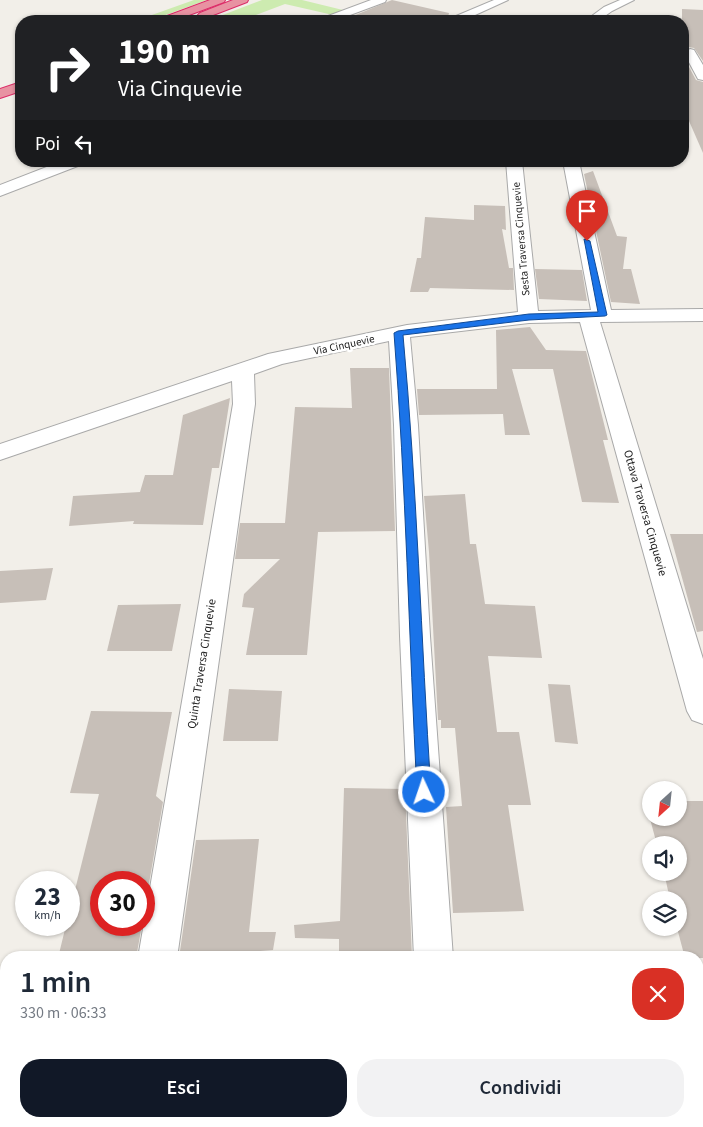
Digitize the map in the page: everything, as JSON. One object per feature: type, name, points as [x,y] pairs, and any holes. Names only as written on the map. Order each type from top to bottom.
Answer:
[{"type":"highway","points":[[179,15],[220,0]]},
{"type":"highway","points":[[204,15],[243,0]]},
{"type":"highway","points":[[0,82],[15,76]]},
{"type":"highway","points":[[0,94],[15,88]]},
{"type":"street","points":[[340,15],[381,0]]},
{"type":"street","points":[[467,15],[503,0]]},
{"type":"street","points":[[599,15],[629,0]]},
{"type":"street","points":[[692,53],[703,76]]},
{"type":"street","points":[[0,191],[62,167]]},
{"type":"street","name":"Sesta Traversa Cinquevie","points":[[515,167],[529,317]]},
{"type":"street","name":"Ottava Traversa Cinquevie","points":[[572,167],[595,315],[703,711]]},
{"type":"street","name":"Via Cinquevie","points":[[0,452],[276,359],[398,333],[529,317],[703,315]]},
{"type":"street","points":[[398,333],[406,425],[415,636],[434,951]]},
{"type":"street","name":"Quinta Traversa Cinquevie","points":[[158,951],[244,404],[242,370]]},
{"type":"green space","points":[[194,0],[207,0],[166,15],[152,15]]},
{"type":"green space","points":[[262,0],[302,0],[347,11],[333,15],[285,4],[256,15],[223,15]]},
{"type":"building","points":[[392,0],[449,13],[448,15],[356,15]]},
{"type":"building","points":[[682,9],[703,10],[703,61],[694,48],[689,47],[689,15],[682,15]]},
{"type":"building","points":[[689,67],[696,80],[703,82],[703,153],[689,121]]},
{"type":"building","points":[[593,171],[617,236],[627,237],[623,269],[631,269],[640,304],[611,302],[584,174]]},
{"type":"building","points":[[474,205],[505,206],[506,230],[502,229],[509,268],[513,268],[514,290],[430,288],[428,292],[410,292],[417,258],[421,258],[425,217],[474,220]]},
{"type":"building","points":[[535,269],[582,270],[587,301],[539,299]]},
{"type":"building","points":[[530,327],[546,350],[586,351],[608,440],[603,440],[619,503],[582,502],[553,369],[512,369],[530,435],[505,435],[503,414],[419,415],[417,389],[497,389],[496,330]]},
{"type":"building","points":[[350,368],[389,368],[395,531],[318,532],[307,655],[246,655],[254,608],[242,607],[244,594],[280,559],[235,559],[240,523],[285,523],[295,407],[352,408]]},
{"type":"building","points":[[230,398],[219,468],[212,468],[203,525],[133,524],[134,521],[69,526],[73,496],[140,492],[145,475],[173,475],[183,415]]},
{"type":"building","points":[[465,494],[470,544],[476,544],[485,604],[535,606],[542,658],[488,656],[497,732],[519,732],[531,805],[508,805],[524,911],[453,913],[446,807],[462,806],[455,728],[441,728],[441,720],[438,720],[424,496]]},
{"type":"building","points":[[670,534],[703,534],[703,631],[697,632]]},
{"type":"building","points":[[53,568],[46,600],[0,603],[0,571]]},
{"type":"building","points":[[181,604],[172,651],[107,651],[118,605]]},
{"type":"building","points":[[548,684],[570,685],[578,744],[555,742]]},
{"type":"building","points":[[229,689],[282,691],[278,741],[223,741]]},
{"type":"building","points":[[91,711],[172,712],[156,796],[163,802],[151,871],[90,871],[90,936],[140,936],[137,951],[60,951],[63,936],[80,936],[80,871],[99,794],[70,793]]},
{"type":"building","points":[[344,788],[405,789],[412,951],[339,951],[339,939],[295,938],[294,925],[340,921]]},
{"type":"building","points":[[688,801],[703,801],[703,951],[683,951],[679,936],[687,936],[687,891],[668,891],[666,881],[687,881],[687,836],[655,836],[652,826],[688,826]]},
{"type":"building","points":[[259,839],[249,932],[276,932],[273,950],[180,951],[196,840]]},
{"type":"route","points":[[424,792],[406,425],[398,333],[529,317],[602,315],[587,241]]}]
